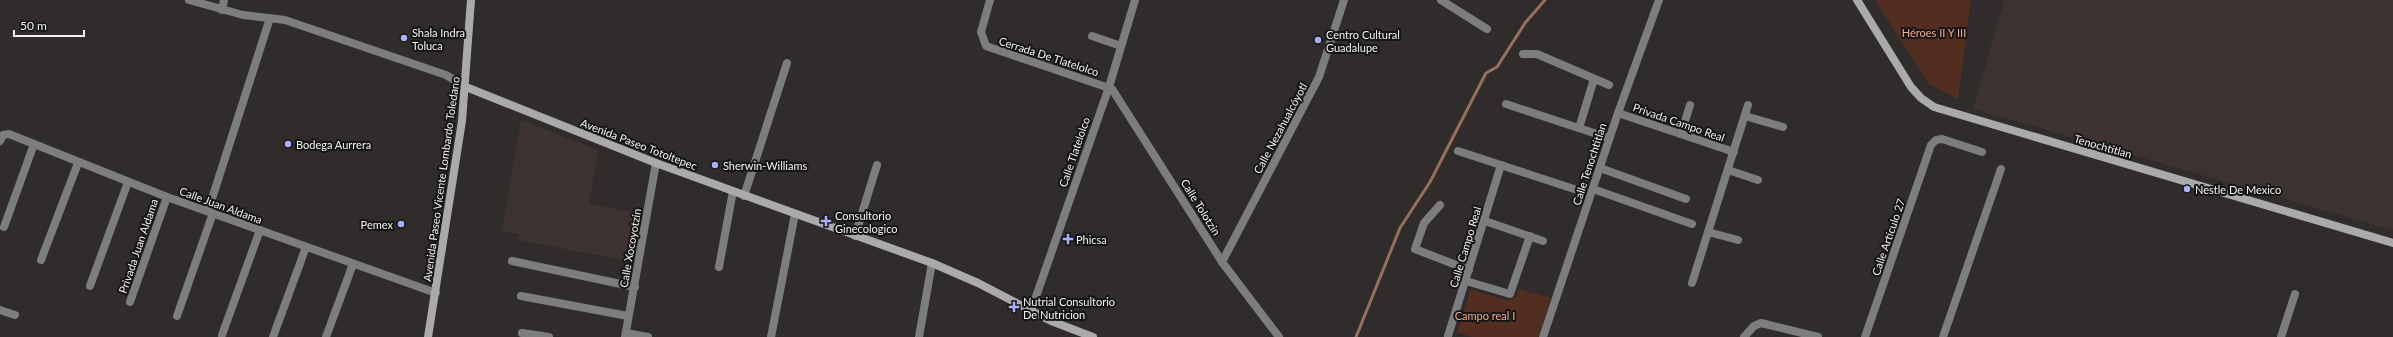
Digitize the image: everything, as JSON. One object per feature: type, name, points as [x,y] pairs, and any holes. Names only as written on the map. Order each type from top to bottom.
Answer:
[{"type":"main road","name":"Avenida Paseo Vicente Lombardo Toledano","points":[[428,337],[436,293],[466,87],[471,0]]},
{"type":"main road","name":"Tenochtitlan","points":[[1857,0],[1911,87],[1921,98],[1934,108],[2393,243]]},
{"type":"main road","name":"Avenida Paseo Totoltepec","points":[[466,87],[656,163],[932,263],[978,283],[1031,311],[1093,337]]},
{"type":"street","points":[[189,0],[222,10],[285,20],[390,54],[446,75],[466,87]]},
{"type":"street","points":[[222,10],[224,0]]},
{"type":"street","name":"Cerrada De Tlatelolco","points":[[990,0],[981,32],[984,44],[988,47],[1108,87]]},
{"type":"street","name":"Calle Tlatelolco","points":[[1031,311],[1108,87],[1135,0]]},
{"type":"street","name":"Calle Nezahualcóyotl","points":[[1222,262],[1319,77],[1344,0]]},
{"type":"street","points":[[1441,0],[1487,29]]},
{"type":"street","name":"Calle Tenochtitlan","points":[[1543,337],[1609,138],[1659,0]]},
{"type":"street","points":[[177,316],[211,212],[270,18]]},
{"type":"street","points":[[1092,36],[1121,46]]},
{"type":"street","points":[[1523,54],[1537,54],[1609,86]]},
{"type":"street","points":[[744,196],[787,63]]},
{"type":"street","points":[[1579,128],[1594,79]]},
{"type":"street","name":"Calle Tolotzin","points":[[1108,87],[1114,92],[1150,146],[1222,262],[1279,337]]},
{"type":"street","points":[[1506,104],[1609,138]]},
{"type":"street","points":[[1681,134],[1690,105]]},
{"type":"street","points":[[1692,283],[1748,105]]},
{"type":"street","name":"Privada Campo Real","points":[[1618,113],[1734,152]]},
{"type":"street","points":[[1745,116],[1783,126]]},
{"type":"street","name":"Calle Juan Aldama","points":[[1,139],[9,134],[78,163],[167,197],[436,293]]},
{"type":"street","name":"Calle Artículo 27","points":[[1865,337],[1932,144],[1936,140],[1942,139],[1982,152]]},
{"type":"street","points":[[4,227],[34,144]]},
{"type":"street","points":[[1458,151],[1574,190]]},
{"type":"street","points":[[41,260],[78,163]]},
{"type":"street","name":"Calle Xocoyotzin","points":[[625,335],[656,163]]},
{"type":"street","points":[[855,236],[877,165]]},
{"type":"street","name":"Calle Campo Real","points":[[1448,337],[1485,221],[1501,165]]},
{"type":"street","points":[[1600,168],[1686,199]]},
{"type":"street","points":[[1943,337],[2001,169]]},
{"type":"street","points":[[1728,170],[1758,180]]},
{"type":"street","points":[[90,286],[128,182]]},
{"type":"street","points":[[1592,189],[1692,224]]},
{"type":"street","points":[[719,267],[733,191]]},
{"type":"street","name":"Privada Juan Aldama","points":[[130,302],[167,197]]},
{"type":"street","points":[[1440,205],[1424,223],[1415,249],[1469,270]]},
{"type":"street","points":[[772,337],[795,214]]},
{"type":"street","points":[[1485,221],[1543,241]]},
{"type":"street","points":[[222,335],[260,230]]},
{"type":"street","points":[[1708,232],[1738,240]]},
{"type":"street","points":[[1466,281],[1510,294],[1530,236]]},
{"type":"street","points":[[273,337],[306,247]]},
{"type":"street","points":[[512,261],[634,287]]},
{"type":"street","points":[[919,337],[932,263]]},
{"type":"street","points":[[326,337],[353,264]]},
{"type":"street","points":[[2281,337],[2295,294]]},
{"type":"street","points":[[521,296],[628,316]]},
{"type":"street","points":[[0,310],[15,315]]},
{"type":"street","points":[[1744,337],[1754,326],[1761,323],[1818,337]]},
{"type":"street","points":[[522,333],[549,337]]},
{"type":"street","points":[[625,335],[648,337]]},
{"type":"shaded area","points":[[2004,0],[2393,0],[2393,230],[1973,109]]},
{"type":"shaded area","points":[[521,120],[598,150],[589,204],[636,213],[628,261],[518,240],[520,234],[502,231]]},
{"type":"green space","name":"Héroes II Y III","points":[[1875,0],[1971,0],[1958,99],[1929,84]]},
{"type":"green space","name":"Campo real I","points":[[1471,289],[1508,301],[1515,297],[1519,289],[1551,298],[1538,337],[1472,337],[1457,332]]},
{"type":"waterway","points":[[1356,337],[1400,228],[1430,182],[1486,73],[1497,67],[1525,23],[1545,0]]},
{"type":"place","name":"Shala Indra Toluca","points":[[404,38]]},
{"type":"place","name":"Centro Cultural Guadalupe","points":[[1318,40]]},
{"type":"place","name":"Bodega Aurrera","points":[[288,144]]},
{"type":"place","name":"Sherwin-Williams","points":[[715,165]]},
{"type":"place","name":"Nestle De Mexico","points":[[2187,189]]},
{"type":"place","name":"Consultorio Ginecologico","points":[[826,221]]},
{"type":"place","name":"Pemex","points":[[401,224]]},
{"type":"place","name":"Phicsa","points":[[1068,239]]},
{"type":"place","name":"Nutrial Consultorio De Nutricion","points":[[1014,307]]}]
